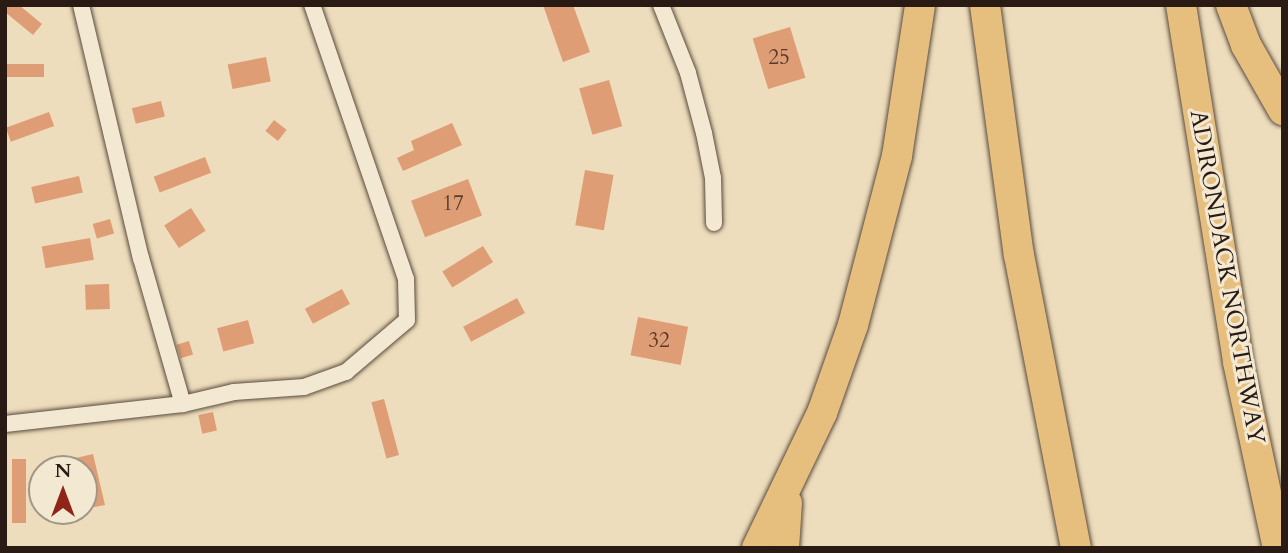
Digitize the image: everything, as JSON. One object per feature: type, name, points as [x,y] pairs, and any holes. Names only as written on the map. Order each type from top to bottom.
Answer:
[{"type":"highway","points":[[757,548],[822,413],[879,232],[897,156],[920,5]]},
{"type":"highway","points":[[985,5],[1018,255],[1076,548]]},
{"type":"highway","name":"ADIRONDACK NORTHWAY","points":[[1181,5],[1238,362],[1278,548]]},
{"type":"highway","points":[[1231,5],[1246,45],[1283,110]]},
{"type":"highway","points":[[784,548],[788,488]]},
{"type":"street","points":[[81,5],[86,43],[183,404]]},
{"type":"street","points":[[5,424],[183,404],[234,392],[304,387],[346,372],[407,320],[405,279],[312,5]]},
{"type":"street","points":[[661,5],[688,73],[704,132],[714,223]]},
{"type":"building","points":[[5,5],[19,5],[42,24],[33,35],[5,12]]},
{"type":"building","points":[[543,5],[573,5],[590,52],[563,62]]},
{"type":"building","points":[[790,27],[805,78],[768,89],[753,38]]},
{"type":"building","points":[[266,57],[271,82],[232,89],[228,64]]},
{"type":"building","points":[[5,64],[44,64],[44,77],[5,77]]},
{"type":"building","points":[[609,80],[622,126],[592,135],[579,89]]},
{"type":"building","points":[[161,101],[165,117],[136,124],[132,108]]},
{"type":"building","points":[[49,112],[54,126],[11,142],[6,128]]},
{"type":"building","points":[[274,120],[287,130],[278,141],[265,131]]},
{"type":"building","points":[[452,123],[462,145],[403,171],[397,158],[414,150],[411,141]]},
{"type":"building","points":[[205,157],[211,173],[160,193],[154,177]]},
{"type":"building","points":[[585,170],[614,175],[604,230],[575,225]]},
{"type":"building","points":[[79,176],[83,193],[35,204],[31,187]]},
{"type":"building","points":[[468,179],[482,215],[425,237],[411,201]]},
{"type":"building","points":[[191,208],[206,231],[179,248],[164,225]]},
{"type":"building","points":[[110,219],[114,233],[97,238],[93,224]]},
{"type":"building","points":[[90,238],[94,260],[46,268],[42,247]]},
{"type":"building","points":[[483,246],[493,262],[452,288],[442,271]]},
{"type":"building","points":[[109,284],[110,309],[86,310],[85,285]]},
{"type":"building","points":[[342,289],[350,304],[313,324],[305,309]]},
{"type":"building","points":[[517,298],[525,313],[471,342],[463,327]]},
{"type":"building","points":[[638,317],[688,327],[681,365],[631,355]]},
{"type":"building","points":[[248,320],[254,343],[223,351],[217,328]]},
{"type":"building","points":[[189,341],[193,354],[181,358],[177,345]]},
{"type":"building","points":[[384,399],[399,455],[386,458],[371,402]]},
{"type":"building","points":[[213,412],[217,431],[202,434],[198,415]]},
{"type":"building","points":[[12,459],[26,459],[26,523],[12,523]]},
{"type":"building","points":[[98,475],[105,505],[98,506]]}]
